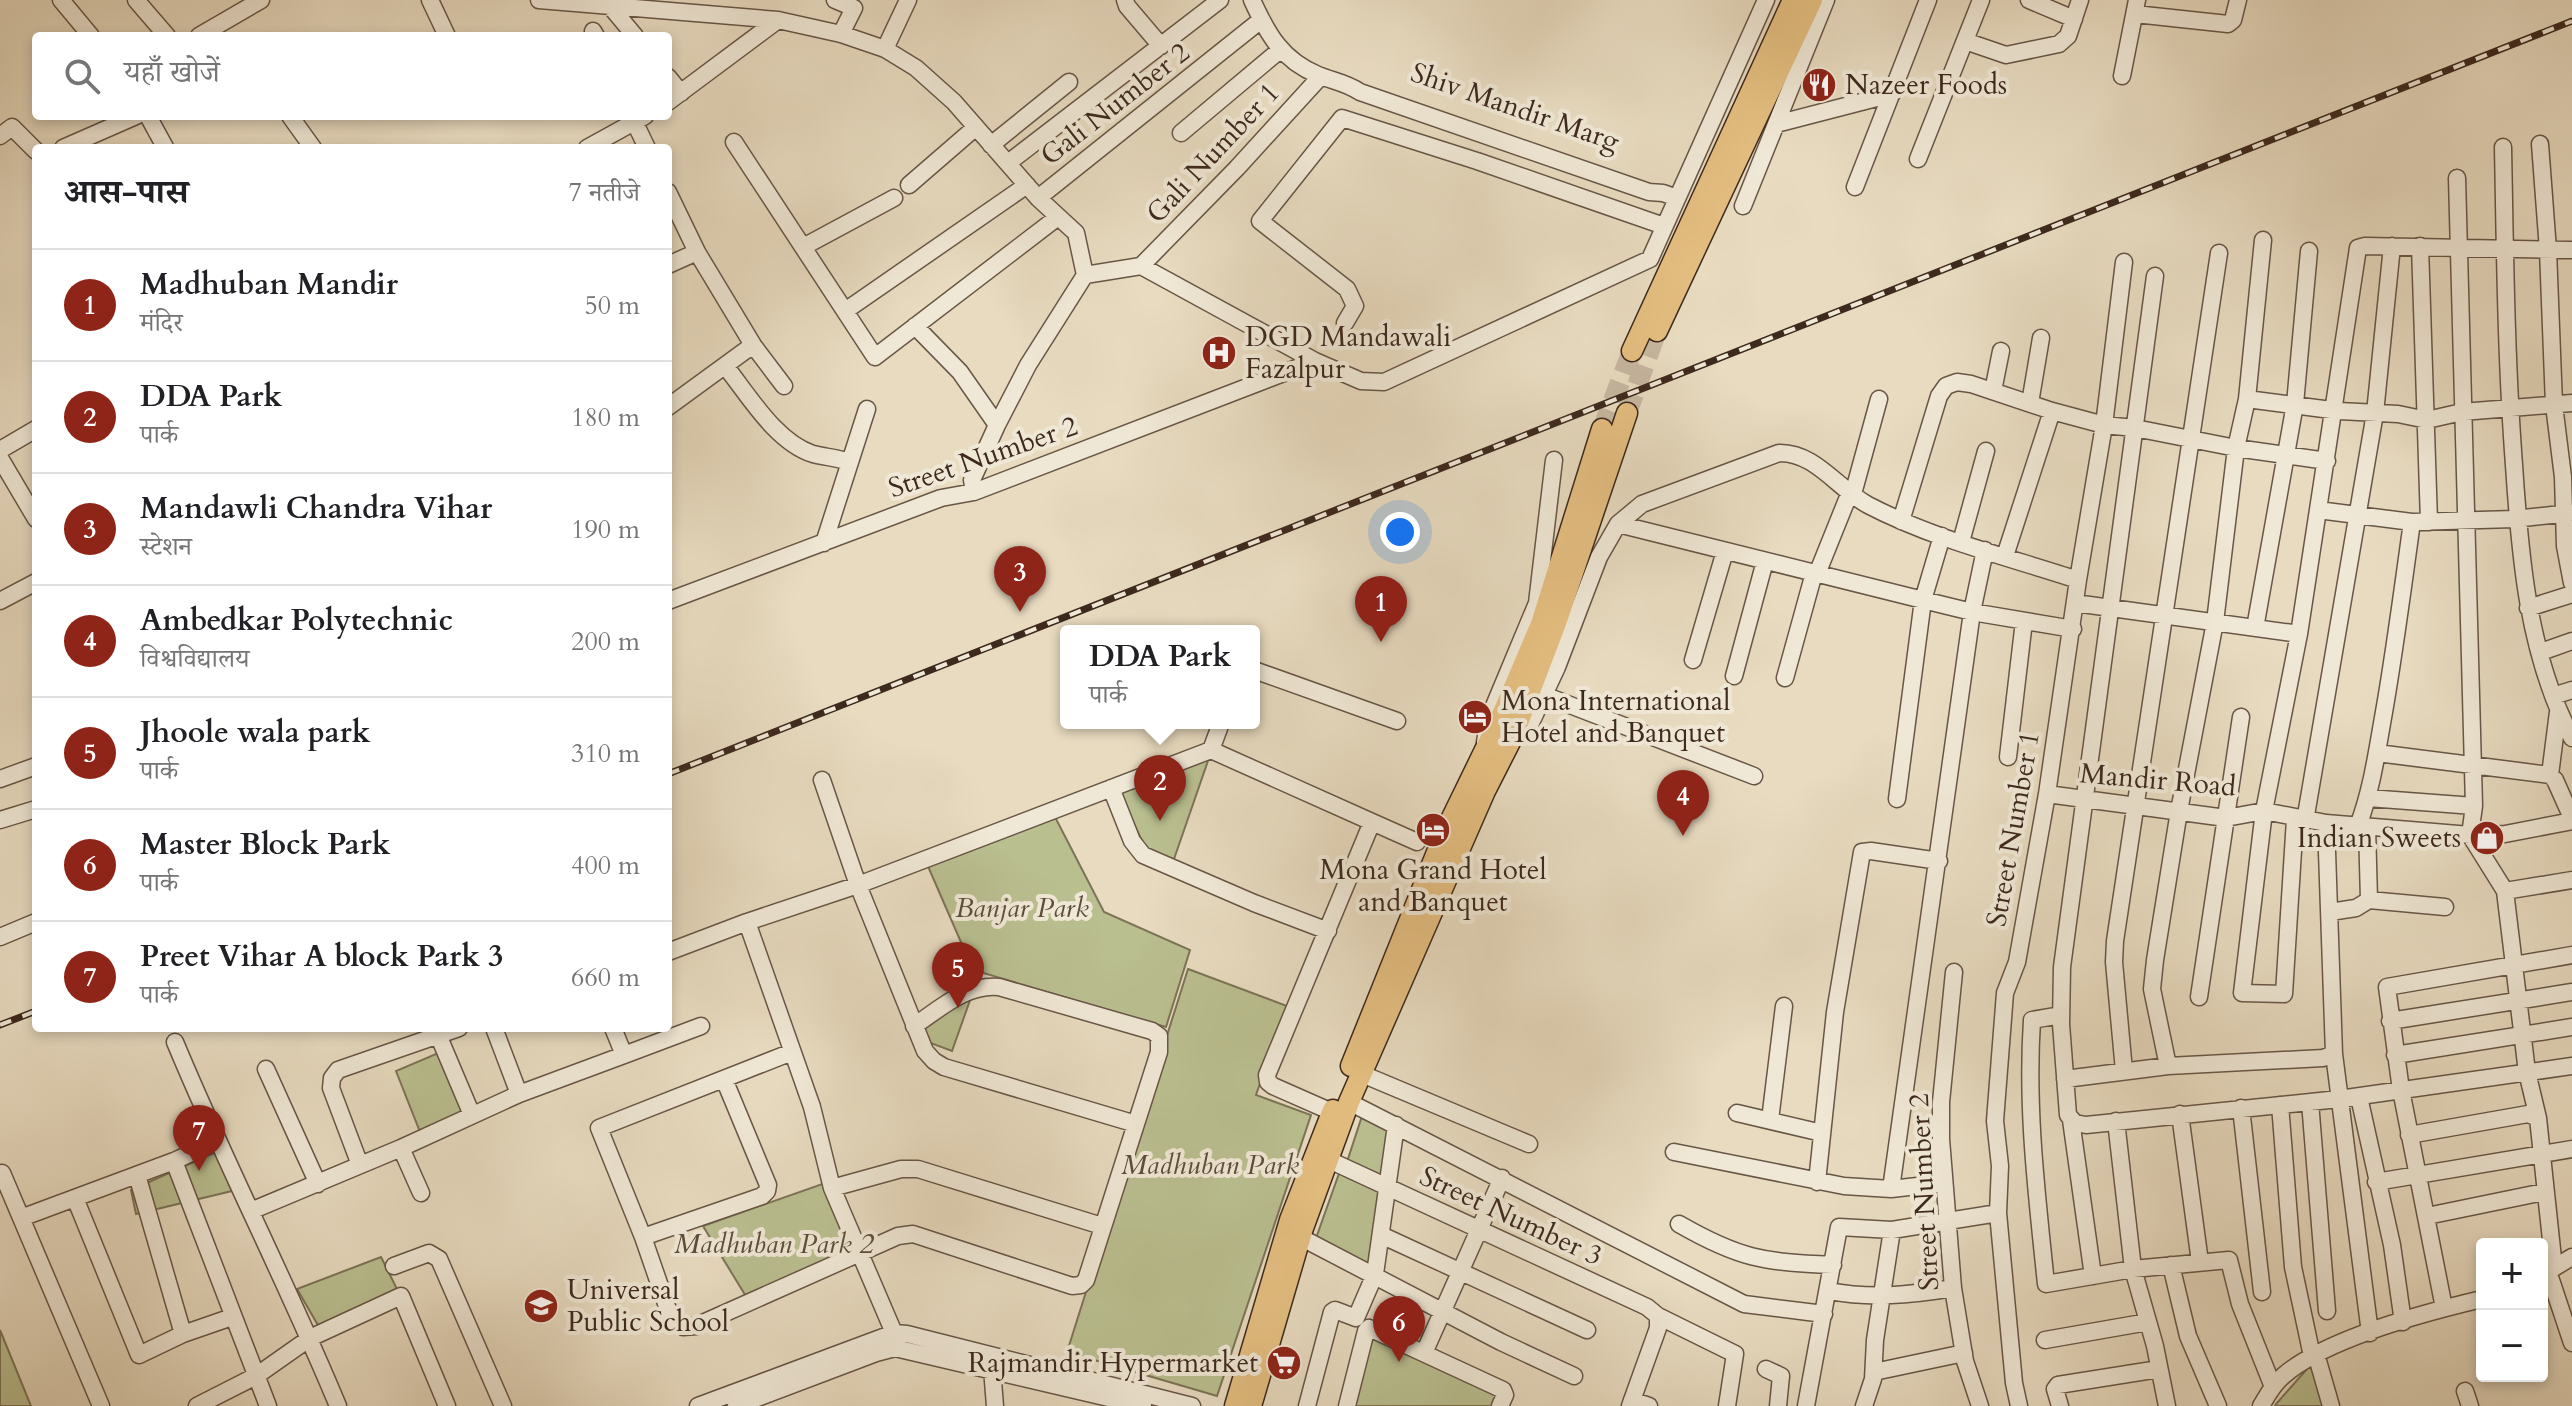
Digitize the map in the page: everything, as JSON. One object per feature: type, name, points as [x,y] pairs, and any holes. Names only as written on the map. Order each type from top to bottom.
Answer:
[{"type":"main road","points":[[1632,351],[1793,0]]},
{"type":"main road","points":[[1657,331],[1812,0]]},
{"type":"main road","points":[[1251,1406],[1300,1237],[1314,1177],[1446,830],[1513,736],[1556,623],[1627,413]]},
{"type":"main road","points":[[1235,1406],[1290,1220],[1314,1177],[1329,1160],[1341,1107],[1362,1074],[1477,787],[1482,755],[1541,624],[1602,429]]},
{"type":"street","points":[[61,0],[88,32]]},
{"type":"street","points":[[136,0],[164,32]]},
{"type":"street","points":[[206,32],[261,0]]},
{"type":"street","points":[[430,0],[445,32]]},
{"type":"street","points":[[539,0],[778,20],[841,34],[885,49],[916,68],[954,102],[1033,192],[1076,233],[1085,275],[1028,365],[997,425],[972,480],[974,492]]},
{"type":"street","points":[[835,0],[854,8],[841,34]]},
{"type":"street","points":[[885,49],[908,0]]},
{"type":"street","points":[[1125,0],[1161,46]]},
{"type":"street","points":[[1008,163],[1220,0]]},
{"type":"street","name":"Shiv Mandir Marg","points":[[1252,0],[1280,50],[1295,65],[1347,83],[1363,82],[1488,129],[1653,184],[1670,196]]},
{"type":"street","points":[[1085,275],[1141,266],[1315,361],[1361,381],[1384,382],[1650,259],[1664,226],[1670,196],[1766,0]]},
{"type":"street","points":[[1743,206],[1826,0]]},
{"type":"street","points":[[1855,187],[1928,0]]},
{"type":"street","points":[[1918,159],[1981,0]]},
{"type":"street","points":[[2029,0],[2071,27]]},
{"type":"street","points":[[1965,41],[2006,55],[2059,44],[2071,27],[2080,0]]},
{"type":"street","points":[[2122,76],[2136,7],[2228,24],[2233,20],[2238,0]]},
{"type":"street","points":[[610,6],[632,32]]},
{"type":"street","points":[[675,97],[778,20]]},
{"type":"street","name":"Gali Number 2","points":[[845,311],[1033,192],[1261,20]]},
{"type":"street","points":[[1181,133],[1280,50]]},
{"type":"street","name":"Gali Number 1","points":[[1141,266],[1321,76]]},
{"type":"street","points":[[991,145],[1069,82]]},
{"type":"street","points":[[1776,124],[1892,94]]},
{"type":"street","points":[[1345,323],[1355,306],[1347,289],[1260,221],[1342,118],[1664,226]]},
{"type":"street","points":[[72,144],[127,120]]},
{"type":"street","points":[[150,120],[163,144]]},
{"type":"street","points":[[293,120],[310,144]]},
{"type":"street","points":[[595,144],[640,120],[646,144]]},
{"type":"street","points":[[0,136],[12,127],[32,147]]},
{"type":"street","points":[[909,185],[976,127]]},
{"type":"street","points":[[1477,161],[1488,129]]},
{"type":"street","points":[[734,142],[875,357],[1058,217]]},
{"type":"street","points":[[2540,144],[2554,405],[2568,476],[2572,583]]},
{"type":"street","points":[[2503,147],[2510,410],[2528,608],[2556,704],[2572,738]]},
{"type":"street","points":[[2457,178],[2474,806],[2470,835],[2505,891],[2527,1072],[2538,1118],[2546,1238]]},
{"type":"street","points":[[803,247],[894,198]]},
{"type":"street","points":[[672,200],[697,252],[753,345],[784,386]]},
{"type":"street","points":[[2168,1066],[2152,989],[2179,811],[2215,622],[2236,448],[2247,399],[2263,240]]},
{"type":"street","points":[[2392,246],[2375,413],[2300,820],[2284,994],[2242,993],[2264,811],[2299,634],[2358,248],[2365,246],[2392,246],[2420,246],[2572,250]]},
{"type":"street","points":[[2369,900],[2362,826],[2420,522],[2427,420],[2420,246]]},
{"type":"street","points":[[2255,628],[2295,404],[2309,251]]},
{"type":"street","points":[[672,263],[697,252]]},
{"type":"street","points":[[2124,1071],[2114,962],[2219,253]]},
{"type":"street","name":"Street Number 1","points":[[2019,1406],[2014,1383],[1998,1213],[2000,1166],[1996,1108],[2005,993],[2017,962],[2047,794],[2104,425],[2124,262]]},
{"type":"street","points":[[2093,1276],[2068,1115],[2061,1015],[2062,967],[2155,276]]},
{"type":"street","points":[[915,326],[960,372],[997,425]]},
{"type":"street","points":[[2030,403],[2041,338]]},
{"type":"street","points":[[672,404],[753,345]]},
{"type":"street","points":[[1993,391],[2001,351]]},
{"type":"street","name":"Street Number 2","points":[[672,600],[941,498],[974,492],[1315,361]]},
{"type":"street","points":[[726,367],[772,424],[791,441],[813,453],[850,462]]},
{"type":"street","points":[[1901,521],[1939,396],[1946,386],[1957,382],[2104,425],[2327,461]]},
{"type":"street","points":[[1785,678],[1815,573],[1851,493],[1879,399]]},
{"type":"street","points":[[2247,399],[2398,414],[2427,420],[2462,412],[2572,403]]},
{"type":"street","points":[[824,543],[867,409]]},
{"type":"street","points":[[2005,556],[2052,411]]},
{"type":"street","points":[[0,450],[32,431]]},
{"type":"street","points":[[1961,542],[1986,451]]},
{"type":"street","points":[[1513,736],[1528,729],[1599,557],[1618,524],[1642,504],[1779,453],[1794,453],[1808,460],[1864,503],[1901,521],[2078,580]]},
{"type":"street","points":[[0,458],[32,512]]},
{"type":"street","points":[[1482,755],[1489,718],[1537,603],[1554,460]]},
{"type":"street","points":[[2318,510],[2420,522],[2567,513]]},
{"type":"street","points":[[1618,524],[1972,612],[2073,629]]},
{"type":"street","points":[[1897,799],[1923,600],[1942,536]]},
{"type":"street","points":[[1891,1189],[1972,612],[1985,550]]},
{"type":"street","points":[[1693,660],[1725,551]]},
{"type":"street","points":[[1734,676],[1765,561]]},
{"type":"street","points":[[0,601],[32,584]]},
{"type":"street","points":[[2528,608],[2572,594]]},
{"type":"street","points":[[2075,603],[2299,634]]},
{"type":"street","points":[[2008,757],[2024,621]]},
{"type":"street","points":[[2541,652],[2572,641]]},
{"type":"street","points":[[1260,672],[1397,721]]},
{"type":"street","points":[[2550,775],[2556,704],[2572,690]]},
{"type":"street","points":[[1544,695],[1754,776]]},
{"type":"street","points":[[2199,997],[2241,717]]},
{"type":"street","points":[[1211,750],[1219,729]]},
{"type":"street","points":[[672,950],[858,885],[1211,750],[1417,842]]},
{"type":"street","points":[[2264,811],[2300,820],[2470,835],[2505,834],[2572,820],[2550,775],[2377,753]]},
{"type":"street","points":[[0,779],[32,767]]},
{"type":"street","points":[[822,780],[858,885],[925,1051],[944,1067],[1136,1124]]},
{"type":"street","points":[[1111,788],[1132,841],[1143,855],[1328,931]]},
{"type":"street","name":"Mandir Road","points":[[2047,794],[2226,818],[2264,811]]},
{"type":"street","points":[[2368,798],[2474,806]]},
{"type":"street","points":[[2,816],[32,810]]},
{"type":"street","points":[[1372,822],[1267,1075],[1268,1082],[1396,1125],[1744,1304],[1824,1314]]},
{"type":"street","points":[[2326,823],[2334,1054],[2370,1333]]},
{"type":"street","points":[[1817,1182],[1835,1012],[1862,852],[1939,861]]},
{"type":"street","points":[[2505,891],[2572,880]]},
{"type":"street","points":[[2330,912],[2349,911],[2369,900],[2445,907]]},
{"type":"street","points":[[747,922],[812,1107],[832,1188],[862,1254],[895,1341]]},
{"type":"street","points":[[0,937],[32,924]]},
{"type":"street","points":[[2444,1308],[2409,1135],[2386,991],[2390,985],[2572,955]]},
{"type":"street","name":"Street Number 2","points":[[1954,972],[1941,1102],[1944,1183],[1953,1288],[1964,1353],[1980,1406]]},
{"type":"street","points":[[792,1052],[599,1128],[643,1237],[671,1318],[683,1327],[696,1326],[898,1236],[913,1234],[1072,1286],[1081,1285],[1086,1280],[1136,1124],[1161,1043],[1159,1036],[1152,1031],[983,985],[965,992],[914,1026]]},
{"type":"street","points":[[2390,1021],[2572,992]]},
{"type":"street","points":[[1770,1120],[1784,1006]]},
{"type":"street","points":[[2061,1015],[2032,1020],[2029,1074],[2032,1143],[2046,1284],[2133,1269],[2225,1259],[2231,1262],[2240,1304],[2273,1387]]},
{"type":"street","points":[[253,1210],[519,1094],[701,1026]]},
{"type":"street","points":[[2395,1055],[2572,1027]]},
{"type":"street","points":[[360,1165],[331,1088],[332,1078],[338,1070],[450,1032]]},
{"type":"street","points":[[496,1032],[519,1094]]},
{"type":"street","points":[[615,1032],[624,1055]]},
{"type":"street","points":[[439,1037],[472,1115]]},
{"type":"street","points":[[175,1042],[217,1141],[253,1210],[338,1406]]},
{"type":"street","points":[[2065,1079],[2168,1066],[2323,1058],[2334,1054]]},
{"type":"street","points":[[2071,1120],[2086,1125],[2359,1097],[2572,1066]]},
{"type":"street","points":[[266,1069],[318,1184]]},
{"type":"street","points":[[1362,1074],[1529,1144]]},
{"type":"street","points":[[643,1237],[762,1196],[767,1191],[768,1185],[724,1079]]},
{"type":"street","points":[[2359,1097],[2392,1245],[2403,1322]]},
{"type":"street","points":[[2310,1102],[2327,1311]]},
{"type":"street","points":[[2280,1105],[2293,1267],[2314,1355],[2331,1406]]},
{"type":"street","points":[[2241,1108],[2262,1292]]},
{"type":"street","points":[[1737,1113],[1822,1133]]},
{"type":"street","points":[[2180,1114],[2200,1262]]},
{"type":"street","points":[[2409,1135],[2528,1114],[2538,1118]]},
{"type":"street","points":[[2116,1121],[2133,1269],[2167,1406]]},
{"type":"street","points":[[1307,1406],[1332,1312],[1335,1310],[1356,1318],[1375,1274],[1396,1125]]},
{"type":"street","points":[[21,1218],[174,1161],[217,1141]]},
{"type":"street","points":[[401,1148],[421,1193]]},
{"type":"street","points":[[2376,1182],[2572,1149]]},
{"type":"street","points":[[1674,1152],[1817,1182],[1891,1189],[1944,1183]]},
{"type":"street","name":"Street Number 3","points":[[1329,1160],[1647,1307],[1658,1322],[1735,1354],[1727,1406]]},
{"type":"street","points":[[174,1161],[268,1406]]},
{"type":"street","points":[[832,1188],[901,1169],[918,1169],[1102,1226]]},
{"type":"street","points":[[2,1173],[101,1406]]},
{"type":"street","points":[[137,1175],[183,1334]]},
{"type":"street","points":[[1424,1353],[1502,1178]]},
{"type":"street","points":[[2427,1216],[2544,1192]]},
{"type":"street","points":[[75,1198],[138,1354],[232,1317]]},
{"type":"street","points":[[1806,1406],[1811,1365],[1829,1291],[1839,1227],[1892,1230],[1998,1213]]},
{"type":"street","points":[[1679,1224],[1718,1246],[1748,1258],[1777,1263],[1833,1265]]},
{"type":"street","points":[[1864,1406],[1874,1372],[1875,1340],[1892,1230]]},
{"type":"street","points":[[1381,1235],[1587,1330]]},
{"type":"street","points":[[1300,1237],[1501,1342],[1574,1376]]},
{"type":"street","points":[[394,1266],[429,1253],[439,1259],[503,1406]]},
{"type":"street","points":[[2572,1257],[2548,1271],[2572,1343]]},
{"type":"street","points":[[2171,1265],[2188,1336],[2218,1406]]},
{"type":"street","points":[[1829,1291],[1882,1296],[1953,1288]]},
{"type":"street","points":[[207,1404],[256,1376],[310,1338],[402,1296],[447,1406]]},
{"type":"street","points":[[2261,1406],[2282,1377],[2314,1355],[2444,1308],[2476,1300]]},
{"type":"street","points":[[1649,1406],[1631,1403],[1658,1322]]},
{"type":"street","points":[[2045,1340],[2148,1322]]},
{"type":"street","points":[[1347,1406],[1369,1328],[1503,1390],[1505,1395],[1500,1406]]},
{"type":"street","points":[[736,1406],[876,1353],[907,1334],[1192,1406]]},
{"type":"street","points":[[698,1406],[895,1341],[992,1369],[1143,1406]]},
{"type":"street","points":[[1874,1372],[1964,1353]]},
{"type":"street","points":[[992,1369],[995,1406]]},
{"type":"street","points":[[1766,1369],[1781,1376],[1778,1406]]},
{"type":"street","points":[[2060,1406],[2055,1389],[2058,1385],[2159,1369]]},
{"type":"green space","points":[[1210,755],[1173,862],[1147,851],[1118,791]]},
{"type":"green space","name":"Banjar Park","points":[[1055,817],[1104,912],[1190,950],[1166,1027],[973,970],[927,864]]},
{"type":"green space","name":"Madhuban Park","points":[[1188,969],[1287,1006],[1256,1095],[1311,1115],[1217,1396],[1067,1352]]},
{"type":"green space","points":[[974,989],[952,1051],[917,1038],[922,1028]]},
{"type":"green space","points":[[443,1051],[470,1116],[422,1137],[396,1071]]},
{"type":"green space","points":[[1363,1113],[1392,1127],[1382,1180],[1346,1165]]},
{"type":"green space","points":[[216,1152],[232,1191],[136,1214],[131,1190]]},
{"type":"green space","points":[[1341,1168],[1384,1189],[1371,1270],[1315,1241]]},
{"type":"green space","name":"Madhuban Park 2","points":[[828,1182],[851,1254],[747,1298],[703,1226]]},
{"type":"green space","points":[[381,1257],[398,1291],[319,1327],[297,1289]]},
{"type":"green space","points":[[0,1330],[31,1406],[0,1406]]},
{"type":"green space","points":[[1370,1330],[1500,1394],[1495,1406],[1353,1406]]},
{"type":"green space","points":[[2314,1361],[2329,1406],[2275,1406],[2276,1404]]},
{"type":"tunnel","points":[[1627,413],[1657,331]]},
{"type":"tunnel","points":[[1602,429],[1632,351]]},
{"type":"railway","points":[[672,772],[2572,21]]},
{"type":"railway","points":[[0,1025],[32,1013]]},
{"type":"place","name":"Nazeer Foods","points":[[1819,85]]},
{"type":"place","name":"DGD Mandawali Fazalpur","points":[[1219,353]]},
{"type":"place","name":"Mandawli Chandra Vihar","points":[[1020,612]]},
{"type":"place","name":"Madhuban Mandir","points":[[1381,642]]},
{"type":"place","name":"Mona International Hotel and Banquet","points":[[1475,717]]},
{"type":"place","name":"DDA Park","points":[[1160,821]]},
{"type":"place","name":"Mona Grand Hotel and Banquet","points":[[1433,830]]},
{"type":"place","name":"Ambedkar Polytechnic","points":[[1683,836]]},
{"type":"place","name":"Indian Sweets","points":[[2487,838]]},
{"type":"place","name":"Jhoole wala park","points":[[958,1008]]},
{"type":"place","name":"Preet Vihar A block Park 3","points":[[199,1171]]},
{"type":"place","name":"Universal Public School","points":[[541,1306]]},
{"type":"place","name":"Master Block Park","points":[[1399,1362]]},
{"type":"place","name":"Rajmandir Hypermarket","points":[[1284,1363]]}]
